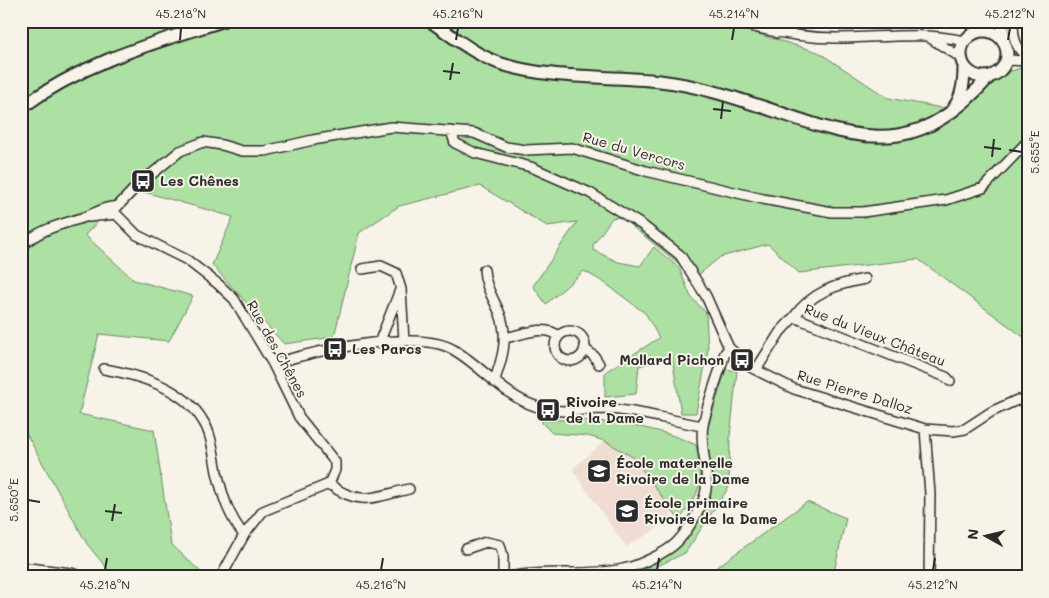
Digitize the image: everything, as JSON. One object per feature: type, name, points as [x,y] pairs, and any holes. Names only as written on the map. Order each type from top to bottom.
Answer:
[{"type":"main road","points":[[21,108],[83,69],[133,49],[222,21]]},
{"type":"main road","points":[[430,21],[472,50],[503,65],[530,72],[661,81],[706,90],[858,136],[898,136],[916,132],[948,116],[989,77],[1003,68],[1007,60],[1007,50],[1002,21]]},
{"type":"main road","points":[[948,116],[959,101],[964,82],[962,62],[964,41],[976,32],[984,21]]},
{"type":"main road","points":[[976,32],[992,32],[1004,41]]},
{"type":"main road","points":[[962,62],[971,74],[989,77]]},
{"type":"street","points":[[731,21],[777,33],[836,38],[889,35],[927,36],[964,41]]},
{"type":"street","points":[[777,33],[778,21]]},
{"type":"street","points":[[1013,21],[1013,38],[1020,52],[1028,59]]},
{"type":"street","points":[[927,36],[962,62]]},
{"type":"street","points":[[1007,60],[1028,59]]},
{"type":"street","name":"Rue du Vercors","points":[[115,211],[137,186],[180,151],[202,142],[242,151],[265,151],[313,140],[391,127],[474,133],[512,148],[526,150],[572,148],[682,180],[763,199],[840,212],[863,212],[946,200],[983,188],[1028,141]]},
{"type":"street","points":[[451,132],[455,143],[475,153],[531,167],[590,193],[642,225],[680,255],[706,296],[729,348],[725,352],[703,426],[702,443],[707,466],[706,491],[694,517],[676,543],[651,558],[624,569],[528,573],[510,577]]},
{"type":"street","points":[[21,246],[32,237],[54,225],[115,211]]},
{"type":"street","name":"Rue des Chênes","points":[[115,211],[137,235],[187,260],[234,299],[273,364],[299,417],[335,462],[336,470],[329,484]]},
{"type":"street","points":[[362,269],[381,266],[396,273],[401,289],[404,341]]},
{"type":"street","points":[[484,270],[485,282],[500,314],[505,338],[494,382]]},
{"type":"street","points":[[794,318],[808,301],[817,294],[837,286],[865,279]]},
{"type":"street","points":[[379,343],[401,289]]},
{"type":"street","name":"Rue du Vieux Château","points":[[756,370],[780,332],[794,318],[950,381]]},
{"type":"street","points":[[505,338],[546,330],[553,331],[558,336]]},
{"type":"street","points":[[568,330],[580,333],[586,343],[585,349],[578,359],[567,361],[561,358],[555,348],[558,336],[568,330]]},
{"type":"street","points":[[273,364],[294,357],[379,343],[404,341],[444,345],[456,351],[510,394],[548,410],[566,412],[606,409],[703,426]]},
{"type":"street","name":"Rue Pierre Dalloz","points":[[729,348],[756,370],[794,389],[925,429],[930,494],[929,577]]},
{"type":"street","points":[[585,349],[594,356],[599,364]]},
{"type":"street","points":[[104,369],[131,374],[187,402],[204,421],[226,508],[244,535]]},
{"type":"street","points":[[925,429],[964,429],[1002,406],[1018,400],[1028,401]]},
{"type":"street","points":[[221,577],[244,535],[263,512],[329,484],[350,498],[365,499],[409,489]]},
{"type":"street","points":[[466,549],[486,542],[500,545],[503,556],[503,577]]},
{"type":"street","points":[[21,567],[70,573],[82,577]]},
{"type":"shaded area","points":[[605,441],[633,447],[681,505],[653,531],[626,547],[572,469]]},
{"type":"green space","points":[[21,21],[715,21],[818,52],[888,98],[942,108],[983,91],[1011,71],[1028,66],[1028,336],[1025,338],[918,259],[799,273],[768,244],[720,257],[696,277],[620,217],[612,218],[593,245],[593,250],[618,262],[640,266],[654,247],[679,268],[691,297],[706,313],[708,350],[696,413],[681,413],[672,357],[639,366],[636,394],[605,397],[605,372],[659,338],[646,314],[605,283],[584,271],[546,304],[533,286],[577,222],[547,226],[480,186],[399,206],[359,233],[334,337],[284,344],[212,265],[233,217],[130,188],[85,235],[134,280],[193,296],[169,341],[99,334],[79,414],[154,430],[171,544],[203,574],[203,577],[114,577],[87,544],[21,424]]},
{"type":"green space","points":[[726,369],[737,371],[730,437],[729,487],[685,553],[651,569],[653,577],[594,577],[638,568],[650,569],[648,564],[678,545],[709,487],[707,430]]},
{"type":"green space","points":[[542,420],[581,420],[641,427],[696,445],[700,477],[697,493],[693,501],[679,520],[633,457],[605,441],[588,436],[552,433],[542,423]]},
{"type":"green space","points":[[807,502],[846,518],[833,577],[703,577]]},
{"type":"place","name":"Les Chênes","points":[[143,181]]},
{"type":"place","name":"Les Parcs","points":[[335,349]]},
{"type":"place","name":"Mollard Pichon","points":[[742,360]]},
{"type":"place","name":"Rivoire de la Dame","points":[[548,410]]},
{"type":"place","name":"École maternelle Rivoire de la Dame","points":[[599,471]]},
{"type":"place","name":"École primaire Rivoire de la Dame","points":[[627,511]]}]
